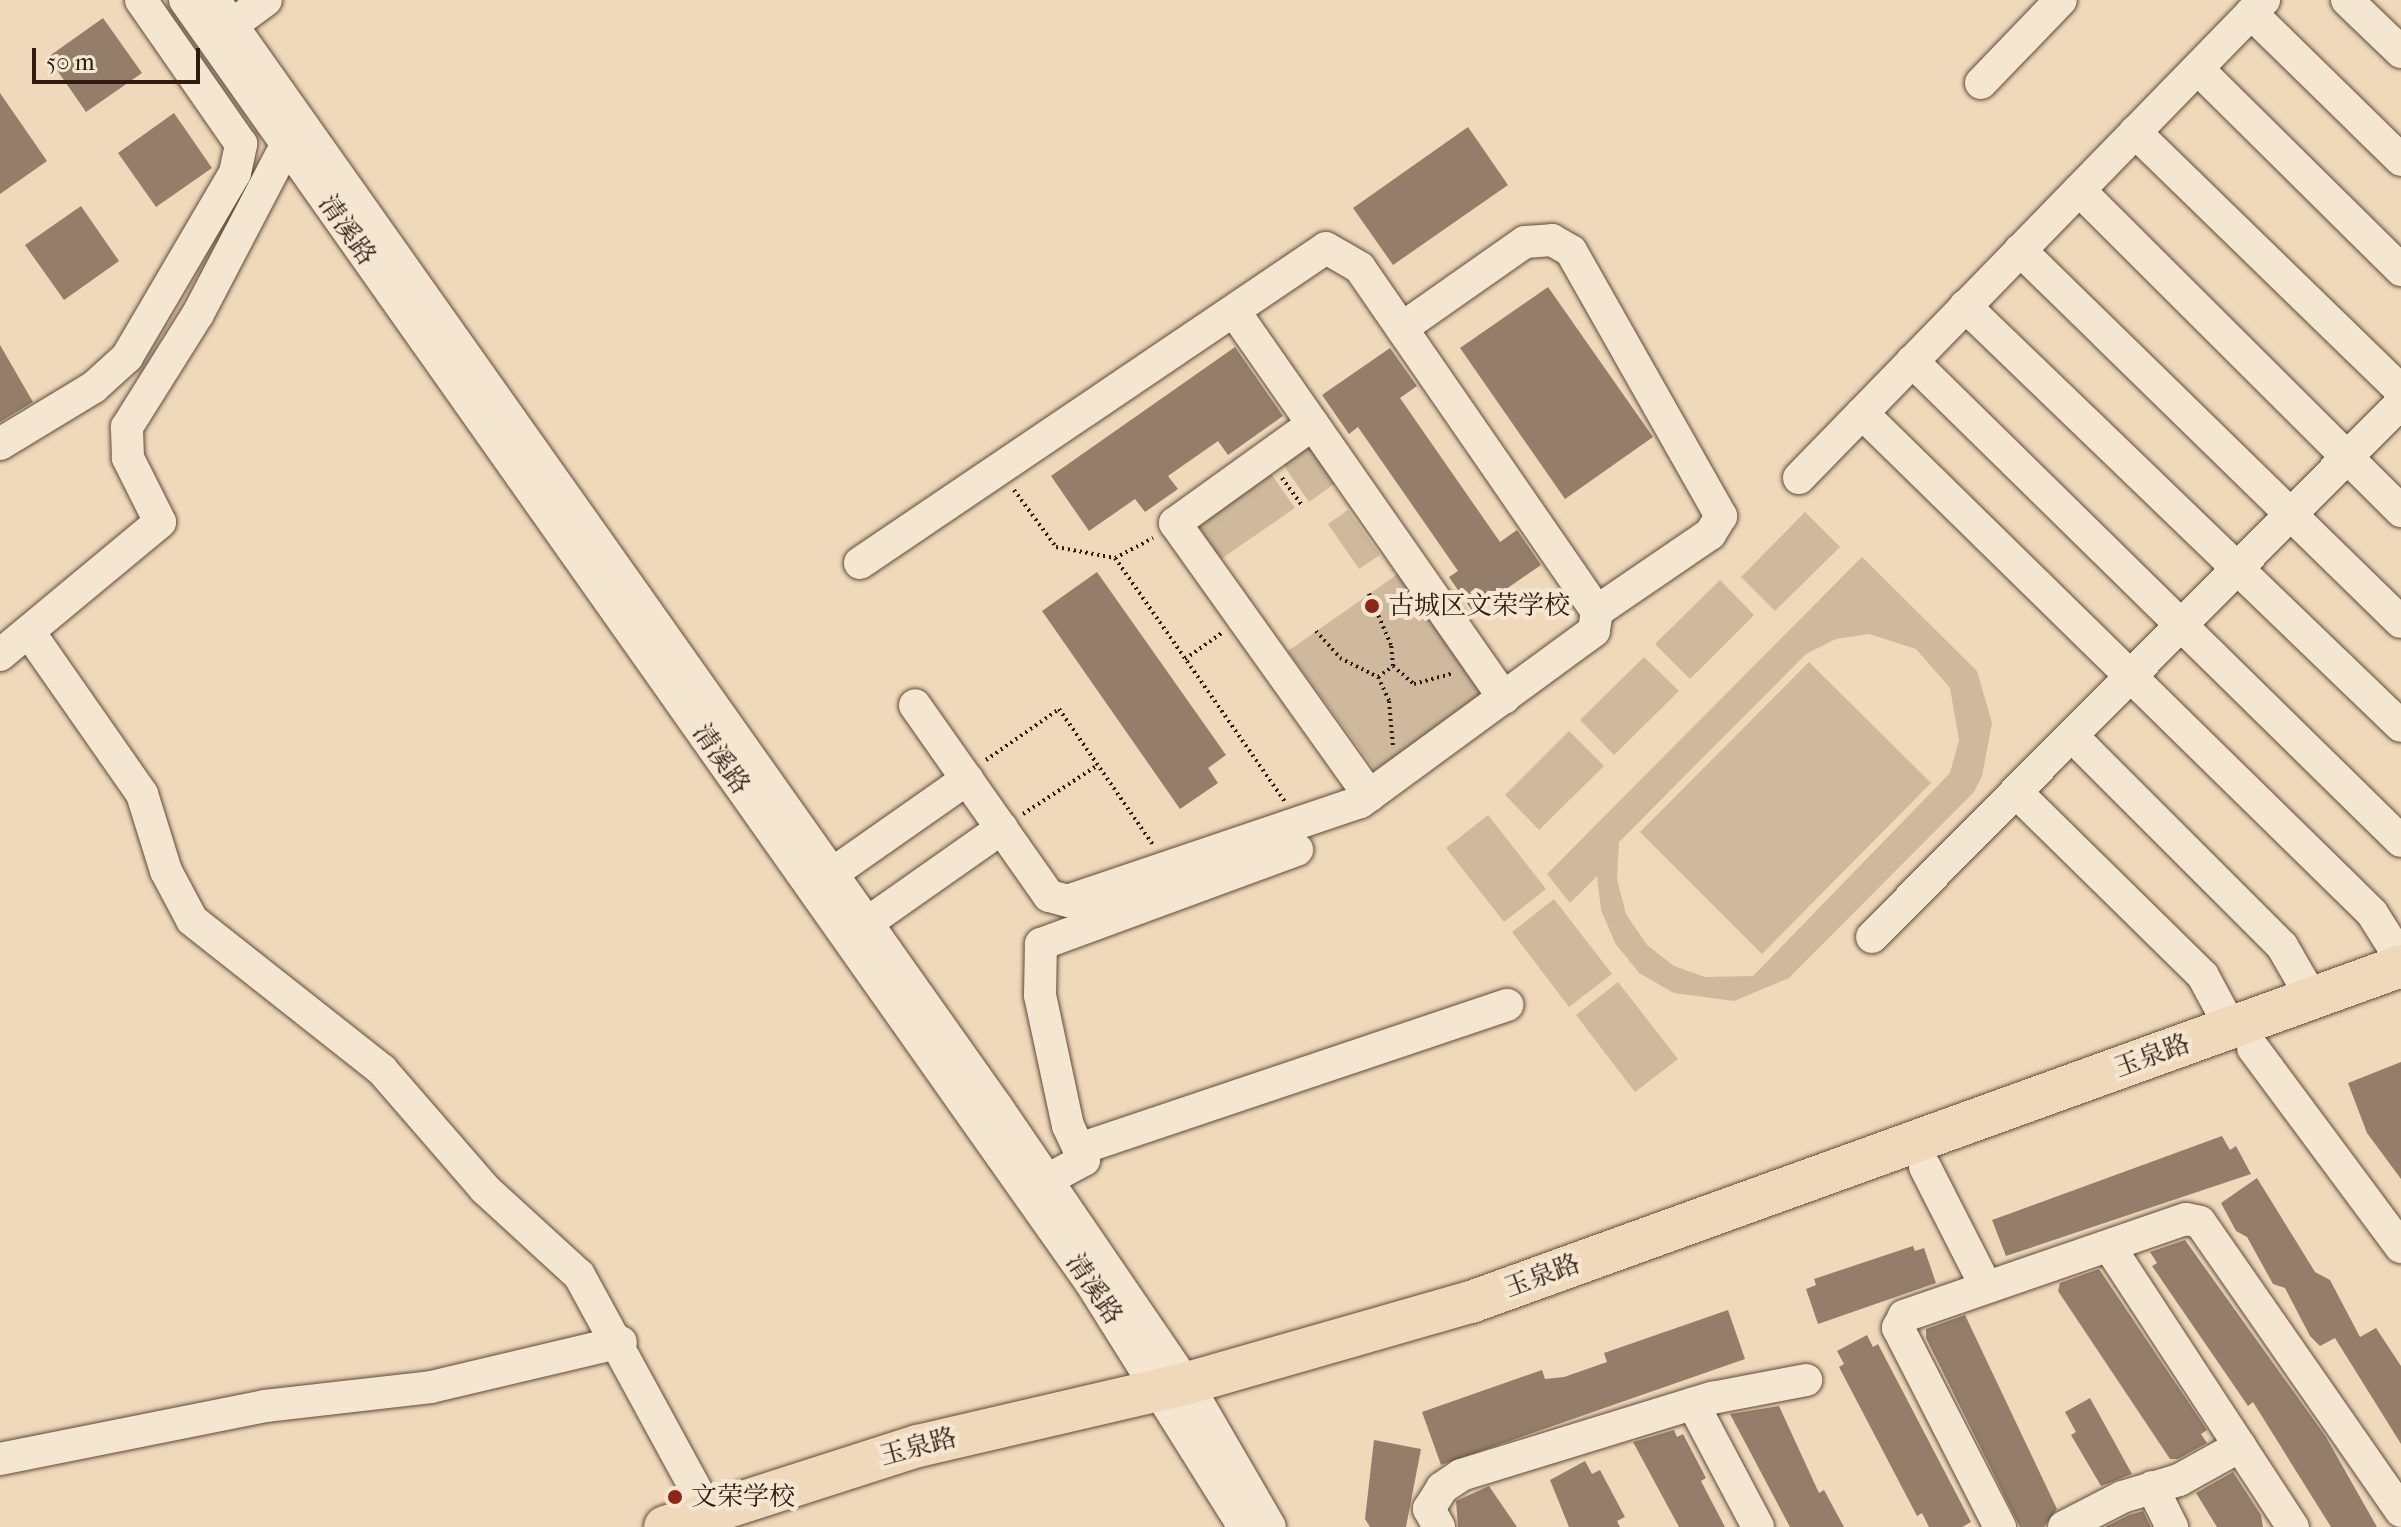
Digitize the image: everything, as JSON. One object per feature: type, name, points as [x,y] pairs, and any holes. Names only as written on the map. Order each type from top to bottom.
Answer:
[{"type":"main road","name":"玉泉路","points":[[665,1527],[918,1446],[1181,1398],[1479,1327],[1925,1167],[2242,1038],[2312,998],[2401,966]]},
{"type":"main road","name":"玉泉路","points":[[747,1527],[1181,1398],[2242,1038],[2401,995]]},
{"type":"street","points":[[0,444],[94,387],[127,357],[235,173],[241,144],[141,0]]},
{"type":"street","name":"清溪路","points":[[185,0],[1270,1527]]},
{"type":"street","points":[[223,12],[266,0]]},
{"type":"street","points":[[1981,83],[2061,0]]},
{"type":"street","points":[[2347,0],[2401,52]]},
{"type":"street","points":[[1799,478],[2258,6],[2401,160]]},
{"type":"street","name":"清溪路","points":[[223,12],[1047,1180],[1181,1398],[1244,1527]]},
{"type":"street","points":[[2198,69],[2401,270]]},
{"type":"street","points":[[2135,132],[2401,391]]},
{"type":"street","points":[[0,655],[160,522],[128,458],[127,427],[198,314],[287,144]]},
{"type":"street","points":[[2079,190],[2401,511]]},
{"type":"street","points":[[1402,328],[1525,242],[1552,240],[1571,251],[1721,516],[1710,534],[1597,611]]},
{"type":"street","points":[[860,563],[1326,248],[1353,260],[1597,611],[1594,631],[1408,771],[1370,796],[1298,836],[1041,944],[1040,995],[1084,1160],[1047,1180]]},
{"type":"street","points":[[2020,250],[2401,622]]},
{"type":"street","points":[[1965,306],[2401,726]]},
{"type":"street","points":[[1234,311],[1504,698]]},
{"type":"street","points":[[1912,361],[2401,841]]},
{"type":"street","points":[[1872,937],[2401,403]]},
{"type":"street","points":[[1862,413],[2372,913],[2401,959]]},
{"type":"street","points":[[1313,424],[1175,523],[1370,796]]},
{"type":"street","points":[[29,632],[142,794],[166,871],[192,920],[382,1070],[485,1189],[579,1275],[621,1342],[708,1512]]},
{"type":"street","points":[[915,705],[1049,896],[1068,901],[1168,866],[1298,836]]},
{"type":"street","points":[[2072,736],[2282,946],[2312,998]]},
{"type":"street","points":[[833,873],[966,777]]},
{"type":"street","points":[[2016,792],[2203,976],[2242,1038],[2401,1247]]},
{"type":"street","points":[[867,923],[1002,828]]},
{"type":"street","points":[[1079,1149],[1507,1005]]},
{"type":"street","points":[[1925,1167],[1984,1283]]},
{"type":"street","points":[[2000,1527],[1898,1328],[1904,1316],[1984,1283],[2109,1246],[2186,1219],[2200,1222],[2401,1511]]},
{"type":"street","points":[[2109,1246],[2293,1527]]},
{"type":"street","points":[[0,1459],[265,1406],[431,1387],[621,1342]]},
{"type":"street","points":[[1439,1527],[1429,1509],[1442,1488],[1461,1475],[1693,1404],[1806,1380]]},
{"type":"street","points":[[1693,1404],[1758,1527]]},
{"type":"street","points":[[2064,1527],[2152,1487],[2179,1480],[2240,1446]]},
{"type":"street","points":[[2152,1487],[2172,1527]]},
{"type":"street","points":[[2399,1527],[2401,1521]]},
{"type":"path","points":[[1267,457],[1302,506]]},
{"type":"path","points":[[999,469],[1056,547],[1115,558],[1129,555],[1175,523]]},
{"type":"path","points":[[1115,558],[1298,836]]},
{"type":"path","points":[[1369,594],[1386,625],[1393,666],[1414,684],[1477,660]]},
{"type":"path","points":[[1316,631],[1340,658],[1378,677],[1389,701],[1387,733],[1408,771]]},
{"type":"path","points":[[1378,677],[1393,666]]},
{"type":"path","points":[[966,777],[1059,709],[1168,866]]},
{"type":"path","points":[[1002,828],[1098,765]]},
{"type":"shaded area","points":[[1310,434],[1341,479],[1309,502],[1278,457]]},
{"type":"shaded area","points":[[1267,468],[1295,508],[1221,559],[1194,520]]},
{"type":"shaded area","points":[[1348,510],[1380,555],[1359,569],[1328,524]]},
{"type":"shaded area","points":[[1805,512],[1840,547],[1775,611],[1741,577]]},
{"type":"shaded area","points":[[1862,557],[1977,671],[1992,723],[1982,776],[1974,792],[1789,978],[1734,1001],[1674,993],[1639,973],[1615,943],[1601,910],[1597,876],[1570,903],[1547,874]],"holes":[[[1869,634],[1916,649],[1950,688],[1959,740],[1950,773],[1753,976],[1705,977],[1674,966],[1647,945],[1626,914],[1617,879],[1619,842],[1806,654],[1836,639]]]},
{"type":"shaded area","points":[[1405,569],[1484,682],[1482,697],[1375,770],[1288,651]]},
{"type":"shaded area","points":[[1720,580],[1754,615],[1690,679],[1655,644]]},
{"type":"shaded area","points":[[1644,657],[1679,691],[1614,755],[1580,720]]},
{"type":"shaded area","points":[[1809,662],[1931,783],[1762,954],[1640,832]]},
{"type":"shaded area","points":[[1569,731],[1604,766],[1539,830],[1505,795]]},
{"type":"shaded area","points":[[1488,815],[1546,889],[1504,922],[1446,848]]},
{"type":"shaded area","points":[[1554,899],[1612,974],[1569,1007],[1512,932]]},
{"type":"shaded area","points":[[1618,982],[1678,1059],[1635,1092],[1576,1015]]},
{"type":"building","points":[[103,18],[142,73],[86,112],[48,57]]},
{"type":"building","points":[[0,93],[47,161],[0,194]]},
{"type":"building","points":[[174,113],[212,168],[156,207],[118,153]]},
{"type":"building","points":[[1468,127],[1508,185],[1393,265],[1353,208]]},
{"type":"building","points":[[81,206],[119,261],[64,300],[25,245]]},
{"type":"building","points":[[1548,287],[1653,437],[1565,499],[1460,348]]},
{"type":"building","points":[[0,345],[33,402],[0,422]]},
{"type":"building","points":[[1235,347],[1283,416],[1228,455],[1218,441],[1168,476],[1178,489],[1145,512],[1135,499],[1089,531],[1051,476]]},
{"type":"building","points":[[1390,348],[1417,386],[1400,398],[1500,542],[1517,530],[1541,565],[1473,612],[1449,577],[1458,571],[1358,427],[1349,434],[1322,395]]},
{"type":"building","points":[[1097,572],[1226,755],[1208,768],[1218,783],[1180,809],[1042,611]]},
{"type":"building","points":[[2401,1062],[2401,1179],[2367,1133],[2348,1083]]},
{"type":"building","points":[[2222,1136],[2230,1150],[2236,1146],[2251,1174],[2006,1256],[1992,1220]]},
{"type":"building","points":[[2257,1178],[2315,1272],[2330,1280],[2360,1337],[2376,1328],[2401,1366],[2401,1444],[2335,1338],[2320,1346],[2310,1336],[2285,1288],[2273,1284],[2247,1237],[2236,1231],[2221,1203]]},
{"type":"building","points":[[2185,1240],[2326,1437],[2377,1527],[2331,1527],[2253,1402],[2248,1406],[2152,1266],[2157,1263],[2150,1252]]},
{"type":"building","points":[[1913,1246],[1915,1251],[1924,1248],[1936,1283],[1818,1324],[1806,1289],[1816,1285],[1814,1279]]},
{"type":"building","points":[[2099,1269],[2207,1430],[2201,1434],[2207,1443],[2178,1459],[2170,1459],[2058,1291],[2060,1283]]},
{"type":"building","points":[[1728,1310],[1745,1359],[1441,1465],[1422,1412],[1542,1370],[1545,1379],[1564,1377],[1607,1362],[1604,1353]]},
{"type":"building","points":[[1965,1315],[2057,1509],[2044,1527],[2020,1527],[1926,1338],[1926,1329]]},
{"type":"building","points":[[1867,1335],[1873,1347],[1878,1344],[1971,1522],[1962,1527],[1929,1527],[1922,1513],[1917,1516],[1839,1367],[1844,1364],[1837,1351]]},
{"type":"building","points":[[2090,1398],[2132,1474],[2101,1486],[2071,1435],[2076,1432],[2065,1412]]},
{"type":"building","points":[[1779,1406],[1819,1493],[1824,1490],[1844,1527],[1790,1527],[1730,1414]]},
{"type":"building","points":[[1674,1430],[1677,1437],[1683,1434],[1706,1478],[1701,1481],[1725,1527],[1679,1527],[1633,1442]]},
{"type":"building","points":[[1374,1440],[1421,1449],[1406,1527],[1370,1527],[1365,1519]]},
{"type":"building","points":[[1585,1461],[1592,1474],[1600,1470],[1625,1517],[1617,1521],[1620,1527],[1569,1527],[1550,1480]]},
{"type":"building","points":[[2233,1472],[2261,1515],[2263,1527],[2217,1527],[2196,1493]]},
{"type":"building","points":[[1489,1486],[1517,1527],[1458,1527],[1456,1501]]},
{"type":"building","points":[[2143,1511],[2151,1527],[2105,1527],[2129,1515]]},
{"type":"place","name":"古城区文荣学校","points":[[1372,606]]},
{"type":"place","name":"文荣学校","points":[[675,1497]]}]
